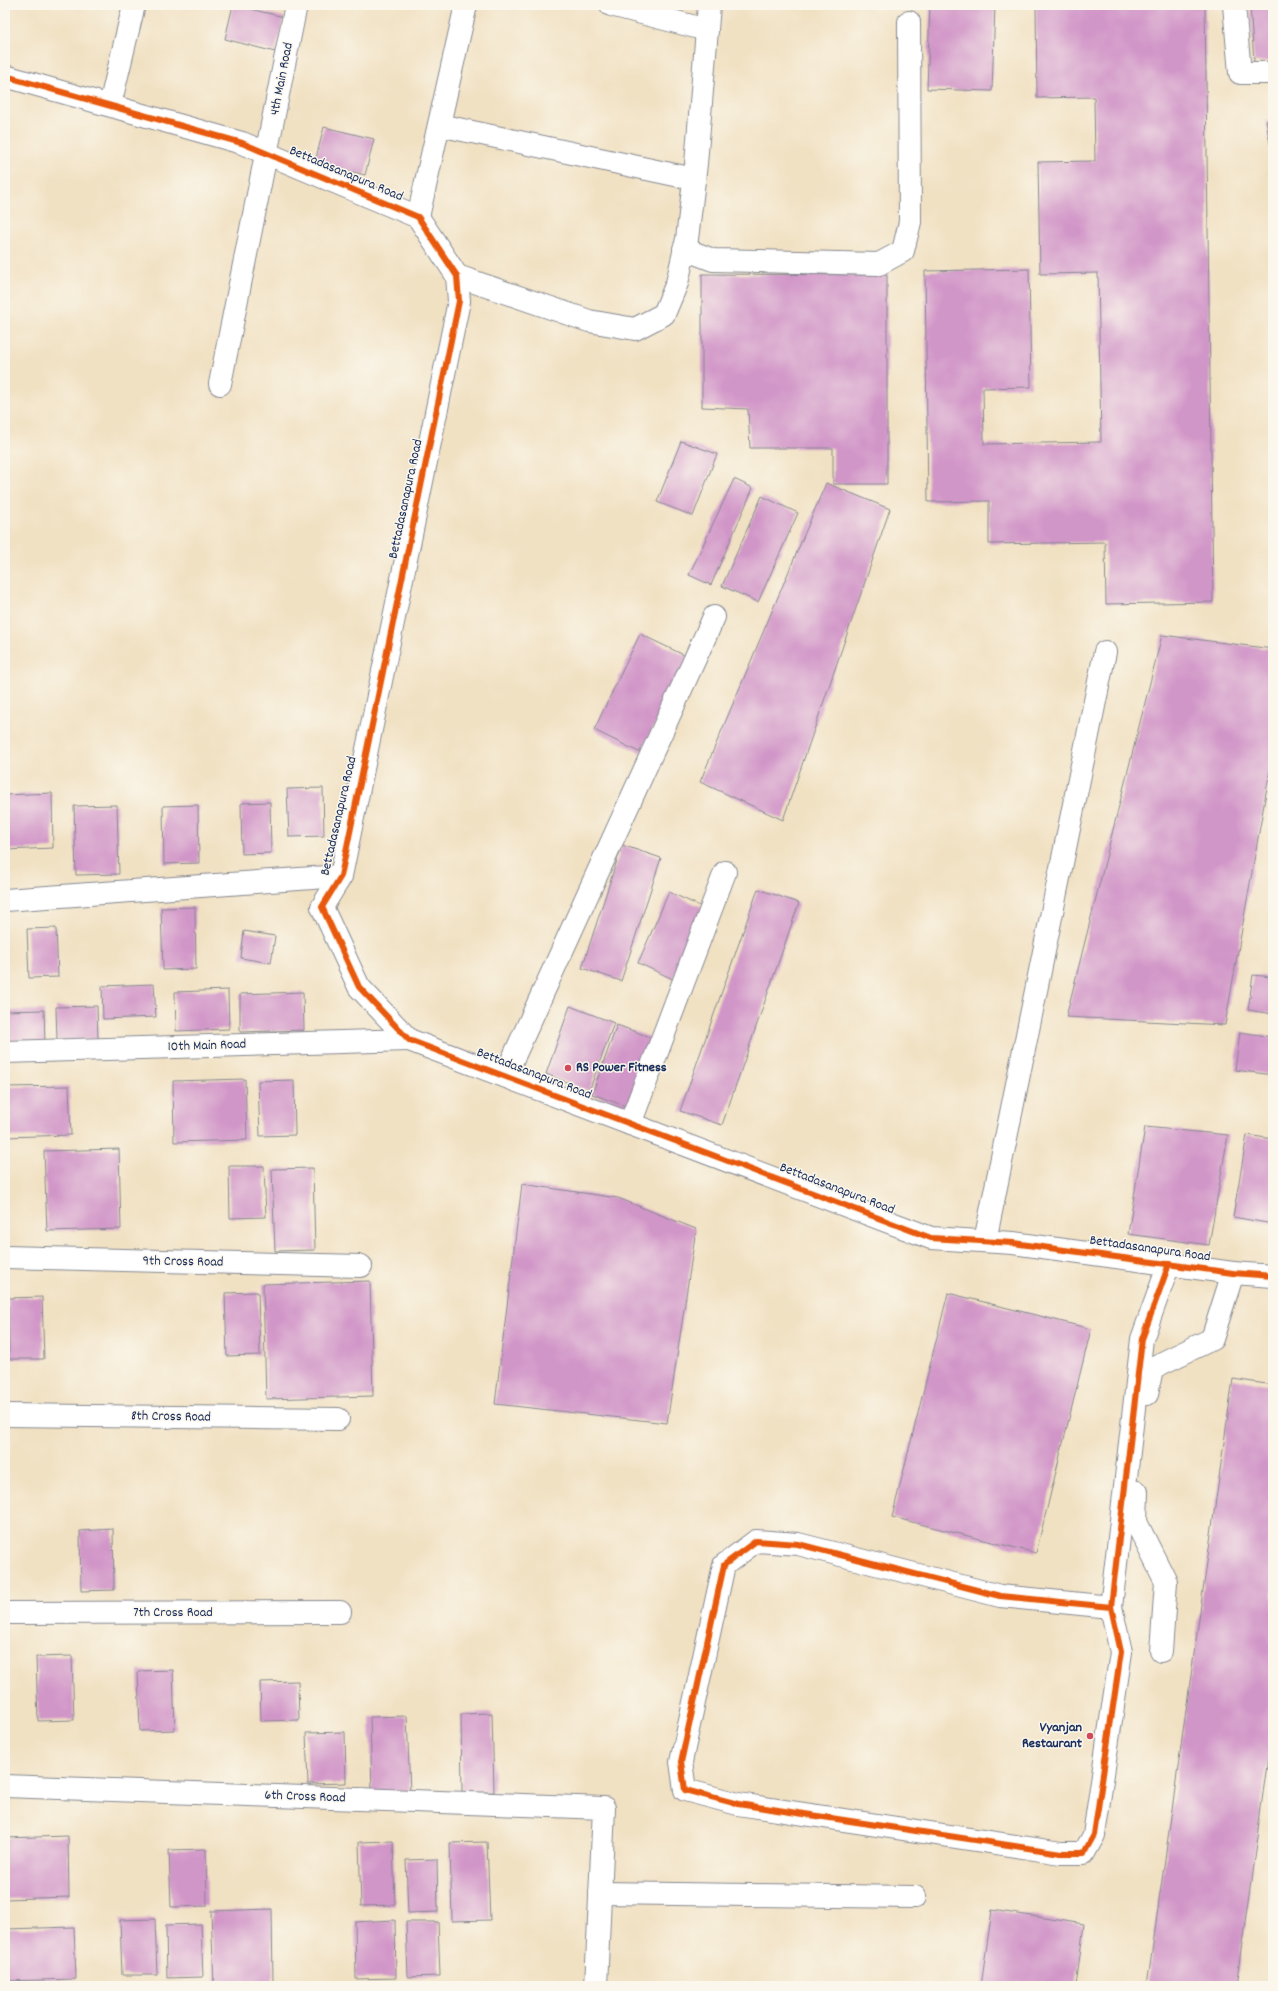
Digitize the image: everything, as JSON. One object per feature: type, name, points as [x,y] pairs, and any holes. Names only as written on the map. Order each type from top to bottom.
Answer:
[{"type":"street","points":[[110,105],[134,5]]},
{"type":"street","name":"4th Main Road","points":[[220,384],[296,5]]},
{"type":"street","points":[[418,217],[466,5]]},
{"type":"street","points":[[611,5],[707,30]]},
{"type":"street","points":[[457,276],[589,321],[634,329],[664,314],[677,283],[684,249],[694,179],[709,5]]},
{"type":"street","points":[[1234,5],[1240,74],[1273,73]]},
{"type":"street","points":[[684,249],[714,260],[879,264],[903,251],[910,222],[909,22]]},
{"type":"street","name":"Bettadasanapura Road","points":[[5,76],[242,143],[418,217],[457,276],[459,301],[341,876],[322,907],[359,987],[409,1040],[931,1238],[1013,1243],[1233,1273],[1273,1276]]},
{"type":"street","points":[[439,125],[694,179]]},
{"type":"street","points":[[505,1076],[714,617]]},
{"type":"street","points":[[985,1241],[1105,652]]},
{"type":"street","points":[[630,1124],[725,872]]},
{"type":"street","points":[[5,900],[341,876]]},
{"type":"street","name":"10th Main Road","points":[[5,1052],[409,1040]]},
{"type":"street","name":"9th Cross Road","points":[[5,1257],[361,1266]]},
{"type":"street","points":[[1111,1607],[1000,1596],[798,1544],[756,1541],[724,1565],[681,1762],[685,1790],[738,1804],[1061,1853],[1084,1853],[1094,1835],[1121,1652],[1111,1607],[1142,1339],[1168,1264]]},
{"type":"street","points":[[1161,1651],[1166,1582],[1136,1522],[1137,1465],[1142,1418],[1152,1368],[1212,1339],[1233,1273]]},
{"type":"street","name":"8th Cross Road","points":[[5,1415],[338,1419]]},
{"type":"street","name":"7th Cross Road","points":[[5,1613],[340,1612]]},
{"type":"street","name":"6th Cross Road","points":[[5,1786],[604,1808],[600,1893]]},
{"type":"street","points":[[596,1986],[600,1893],[915,1896]]},
{"type":"building","points":[[233,5],[284,17],[275,52],[225,39]]},
{"type":"building","points":[[930,5],[995,5],[992,91],[927,89]]},
{"type":"building","points":[[1098,5],[1205,5],[1213,602],[1106,604],[1105,542],[989,544],[989,501],[928,502],[925,271],[1029,269],[1031,387],[983,388],[984,444],[1101,442],[1098,273],[1040,274],[1038,162],[1095,161],[1094,97],[1037,98],[1036,7]]},
{"type":"building","points":[[1250,5],[1273,5],[1273,61],[1254,62]]},
{"type":"building","points":[[1273,120],[1273,155],[1272,155],[1266,121]]},
{"type":"building","points":[[324,127],[374,139],[365,175],[315,162]]},
{"type":"building","points":[[702,274],[887,275],[887,484],[833,484],[833,448],[750,448],[748,409],[702,407]]},
{"type":"building","points":[[681,441],[717,454],[693,516],[657,502]]},
{"type":"building","points":[[734,479],[753,488],[711,585],[689,575]]},
{"type":"building","points":[[826,483],[890,509],[783,820],[700,782]]},
{"type":"building","points":[[762,496],[798,513],[758,602],[722,586]]},
{"type":"building","points":[[640,634],[688,657],[641,753],[594,730]]},
{"type":"building","points":[[1162,635],[1273,649],[1273,753],[1225,1025],[1066,1017]]},
{"type":"building","points":[[323,788],[324,836],[289,837],[287,789]]},
{"type":"building","points":[[52,793],[53,848],[5,850],[5,795]]},
{"type":"building","points":[[270,802],[271,853],[242,854],[241,803]]},
{"type":"building","points":[[117,805],[119,874],[76,875],[74,806]]},
{"type":"building","points":[[198,805],[199,863],[164,864],[163,806]]},
{"type":"building","points":[[622,845],[661,858],[621,981],[582,968]]},
{"type":"building","points":[[758,889],[799,903],[722,1125],[680,1111]]},
{"type":"building","points":[[669,892],[704,908],[673,979],[638,963]]},
{"type":"building","points":[[195,907],[196,969],[163,970],[161,908]]},
{"type":"building","points":[[56,928],[58,977],[29,978],[27,929]]},
{"type":"building","points":[[244,931],[275,936],[271,963],[241,958]]},
{"type":"building","points":[[1253,975],[1273,977],[1273,1014],[1248,1010]]},
{"type":"building","points":[[154,984],[156,1017],[103,1019],[102,986]]},
{"type":"building","points":[[228,990],[229,1029],[176,1031],[175,992]]},
{"type":"building","points":[[303,992],[304,1030],[240,1032],[240,994]]},
{"type":"building","points":[[97,1006],[98,1039],[57,1040],[56,1007]]},
{"type":"building","points":[[570,1006],[614,1023],[589,1091],[546,1074]]},
{"type":"building","points":[[44,1010],[45,1044],[5,1044],[5,1011]]},
{"type":"building","points":[[617,1025],[655,1039],[631,1108],[592,1094]]},
{"type":"building","points":[[1240,1032],[1273,1037],[1273,1075],[1235,1070]]},
{"type":"building","points":[[245,1079],[247,1140],[174,1142],[173,1081]]},
{"type":"building","points":[[294,1080],[295,1135],[260,1136],[258,1081]]},
{"type":"building","points":[[69,1086],[71,1135],[5,1137],[5,1087]]},
{"type":"building","points":[[1145,1127],[1228,1135],[1209,1245],[1128,1234]]},
{"type":"building","points":[[1247,1135],[1273,1139],[1273,1224],[1233,1217]]},
{"type":"building","points":[[119,1149],[121,1229],[47,1231],[44,1151]]},
{"type":"building","points":[[229,1166],[264,1166],[266,1217],[230,1218]]},
{"type":"building","points":[[313,1168],[315,1250],[275,1251],[272,1169]]},
{"type":"building","points":[[522,1184],[618,1198],[696,1229],[667,1423],[495,1404]]},
{"type":"building","points":[[370,1281],[373,1396],[266,1399],[263,1284]]},
{"type":"building","points":[[258,1292],[260,1355],[227,1356],[225,1293]]},
{"type":"building","points":[[948,1293],[1091,1329],[1036,1553],[892,1517]]},
{"type":"building","points":[[42,1297],[44,1359],[9,1359],[8,1298]]},
{"type":"building","points":[[1233,1379],[1273,1385],[1273,1722],[1236,1986],[1147,1986]]},
{"type":"building","points":[[113,1529],[114,1590],[81,1591],[80,1531]]},
{"type":"building","points":[[72,1656],[74,1720],[38,1721],[36,1657]]},
{"type":"building","points":[[173,1670],[175,1730],[140,1731],[138,1671]]},
{"type":"building","points":[[298,1681],[299,1720],[261,1721],[260,1682]]},
{"type":"building","points":[[492,1713],[494,1792],[462,1793],[461,1714]]},
{"type":"building","points":[[407,1716],[410,1792],[372,1793],[370,1717]]},
{"type":"building","points":[[345,1732],[346,1783],[308,1784],[306,1733]]},
{"type":"building","points":[[68,1836],[69,1897],[5,1899],[5,1838]]},
{"type":"building","points":[[393,1841],[395,1905],[361,1906],[359,1842]]},
{"type":"building","points":[[487,1842],[490,1920],[452,1921],[450,1843]]},
{"type":"building","points":[[206,1849],[207,1906],[171,1907],[169,1850]]},
{"type":"building","points":[[437,1859],[438,1912],[408,1913],[406,1860]]},
{"type":"building","points":[[272,1909],[273,1984],[214,1986],[211,1911]]},
{"type":"building","points":[[992,1910],[1084,1924],[1076,1986],[981,1986]]},
{"type":"building","points":[[155,1919],[157,1975],[122,1975],[120,1920]]},
{"type":"building","points":[[395,1920],[396,1978],[356,1979],[355,1922]]},
{"type":"building","points":[[406,1922],[438,1922],[440,1976],[408,1977]]},
{"type":"building","points":[[201,1924],[203,1977],[167,1978],[166,1925]]},
{"type":"building","points":[[74,1927],[76,1979],[5,1981],[5,1929]]},
{"type":"cycle path","points":[[5,76],[242,143],[418,217],[457,276],[459,301],[341,876],[322,907],[359,987],[409,1040],[931,1238],[1013,1243],[1233,1273],[1273,1276]]},
{"type":"cycle path","points":[[1111,1607],[1000,1596],[798,1544],[756,1541],[724,1565],[681,1762],[685,1790],[738,1804],[1061,1853],[1084,1853],[1094,1835],[1121,1652],[1111,1607],[1142,1339],[1169,1264]]},
{"type":"place","name":"RS Power Fitness","points":[[568,1068]]},
{"type":"place","name":"Vyanjan Restaurant","points":[[1090,1736]]}]
